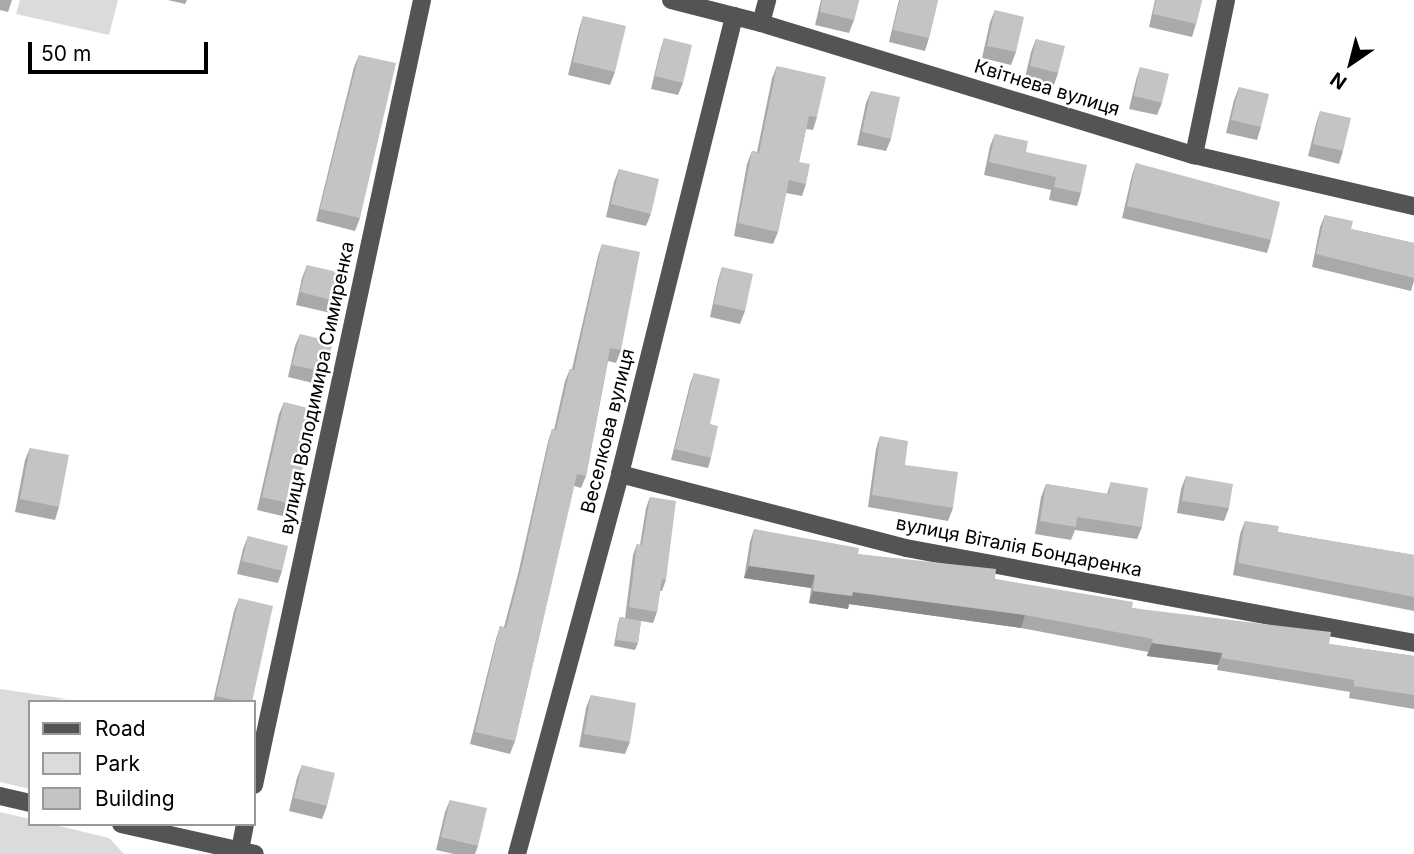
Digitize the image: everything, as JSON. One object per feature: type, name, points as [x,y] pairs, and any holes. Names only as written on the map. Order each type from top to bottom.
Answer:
[{"type":"street","name":"вулиця Володимира Симиренка","points":[[256,776],[422,0]]},
{"type":"street","name":"Квітнева вулиця","points":[[671,0],[761,23],[1194,155],[1414,206]]},
{"type":"street","points":[[761,23],[767,0]]},
{"type":"street","points":[[1194,155],[1226,0]]},
{"type":"street","name":"Веселкова вулиця","points":[[517,854],[620,474],[734,16]]},
{"type":"street","name":"вулиця Віталія Бондаренка","points":[[620,474],[906,548],[1414,643]]},
{"type":"street","points":[[0,796],[28,803]]},
{"type":"street","points":[[126,826],[183,847],[248,852],[245,826]]},
{"type":"green space","points":[[20,0],[118,0],[109,35],[16,14]]},
{"type":"green space","points":[[0,689],[67,699],[28,700],[28,789],[0,782]]},
{"type":"green space","points":[[0,812],[28,819],[28,826],[59,826],[109,838],[124,854],[0,854]]},
{"type":"building","points":[[822,0],[859,0],[854,20],[820,12]]},
{"type":"building","points":[[900,0],[938,0],[929,38],[893,30]]},
{"type":"building","points":[[1156,0],[1202,0],[1196,24],[1153,14]]},
{"type":"building","points":[[995,10],[1024,17],[1016,52],[987,46]]},
{"type":"building","points":[[583,16],[626,26],[615,72],[573,62]]},
{"type":"building","points":[[664,38],[692,45],[683,83],[655,76]]},
{"type":"building","points":[[1036,39],[1065,46],[1058,73],[1030,66]]},
{"type":"building","points":[[359,55],[396,63],[360,218],[320,209]]},
{"type":"building","points":[[777,66],[826,77],[817,117],[809,116],[799,162],[810,164],[806,184],[789,180],[778,232],[738,223],[752,151],[759,153]]},
{"type":"building","points":[[1140,67],[1169,74],[1162,103],[1134,96]]},
{"type":"building","points":[[1239,87],[1269,94],[1261,127],[1231,120]]},
{"type":"building","points":[[871,91],[900,97],[891,139],[862,132]]},
{"type":"building","points":[[1320,111],[1351,118],[1343,151],[1313,144]]},
{"type":"building","points":[[995,134],[1028,141],[1026,152],[1087,165],[1081,193],[1054,187],[1056,177],[989,162]]},
{"type":"building","points":[[1136,163],[1280,202],[1271,240],[1127,206]]},
{"type":"building","points":[[619,169],[659,179],[651,214],[611,204]]},
{"type":"building","points":[[1325,215],[1353,221],[1351,229],[1414,243],[1414,278],[1316,254]]},
{"type":"building","points":[[602,244],[640,252],[621,350],[610,348],[586,476],[577,474],[515,741],[475,732],[500,626],[506,628],[523,562],[552,429],[556,430],[570,369],[574,370]]},
{"type":"building","points":[[307,265],[346,274],[339,302],[300,292]]},
{"type":"building","points":[[722,267],[753,274],[745,311],[714,304]]},
{"type":"building","points":[[300,334],[333,342],[325,372],[292,365]]},
{"type":"building","points":[[694,373],[720,379],[710,424],[718,426],[711,458],[675,449]]},
{"type":"building","points":[[284,402],[316,410],[301,475],[306,477],[299,506],[262,497]]},
{"type":"building","points":[[880,436],[908,441],[905,465],[958,472],[953,508],[872,495]]},
{"type":"building","points":[[30,448],[69,455],[59,507],[20,499]]},
{"type":"building","points":[[1186,476],[1233,484],[1229,508],[1182,501]]},
{"type":"building","points":[[1111,482],[1148,488],[1142,527],[1077,517],[1076,527],[1040,521],[1046,484],[1109,494]]},
{"type":"building","points":[[650,497],[676,501],[666,580],[662,579],[657,612],[629,607],[637,544],[642,545]]},
{"type":"building","points":[[1245,521],[1279,526],[1278,532],[1414,555],[1414,597],[1238,563]]},
{"type":"building","points":[[754,529],[859,548],[858,554],[996,569],[995,579],[1133,602],[1132,608],[1331,632],[1329,644],[1414,656],[1414,695],[1354,686],[1354,680],[1222,658],[1222,653],[1152,643],[1153,639],[1025,615],[853,592],[852,596],[813,591],[815,575],[749,566]]},
{"type":"building","points":[[248,536],[288,546],[282,571],[242,561]]},
{"type":"building","points":[[239,598],[273,606],[252,700],[216,696]]},
{"type":"building","points":[[620,617],[641,621],[638,643],[616,640]]},
{"type":"building","points":[[591,695],[636,703],[630,742],[584,734]]},
{"type":"building","points":[[302,765],[335,773],[327,806],[294,798]]},
{"type":"building","points":[[450,800],[487,808],[478,846],[441,837]]}]
